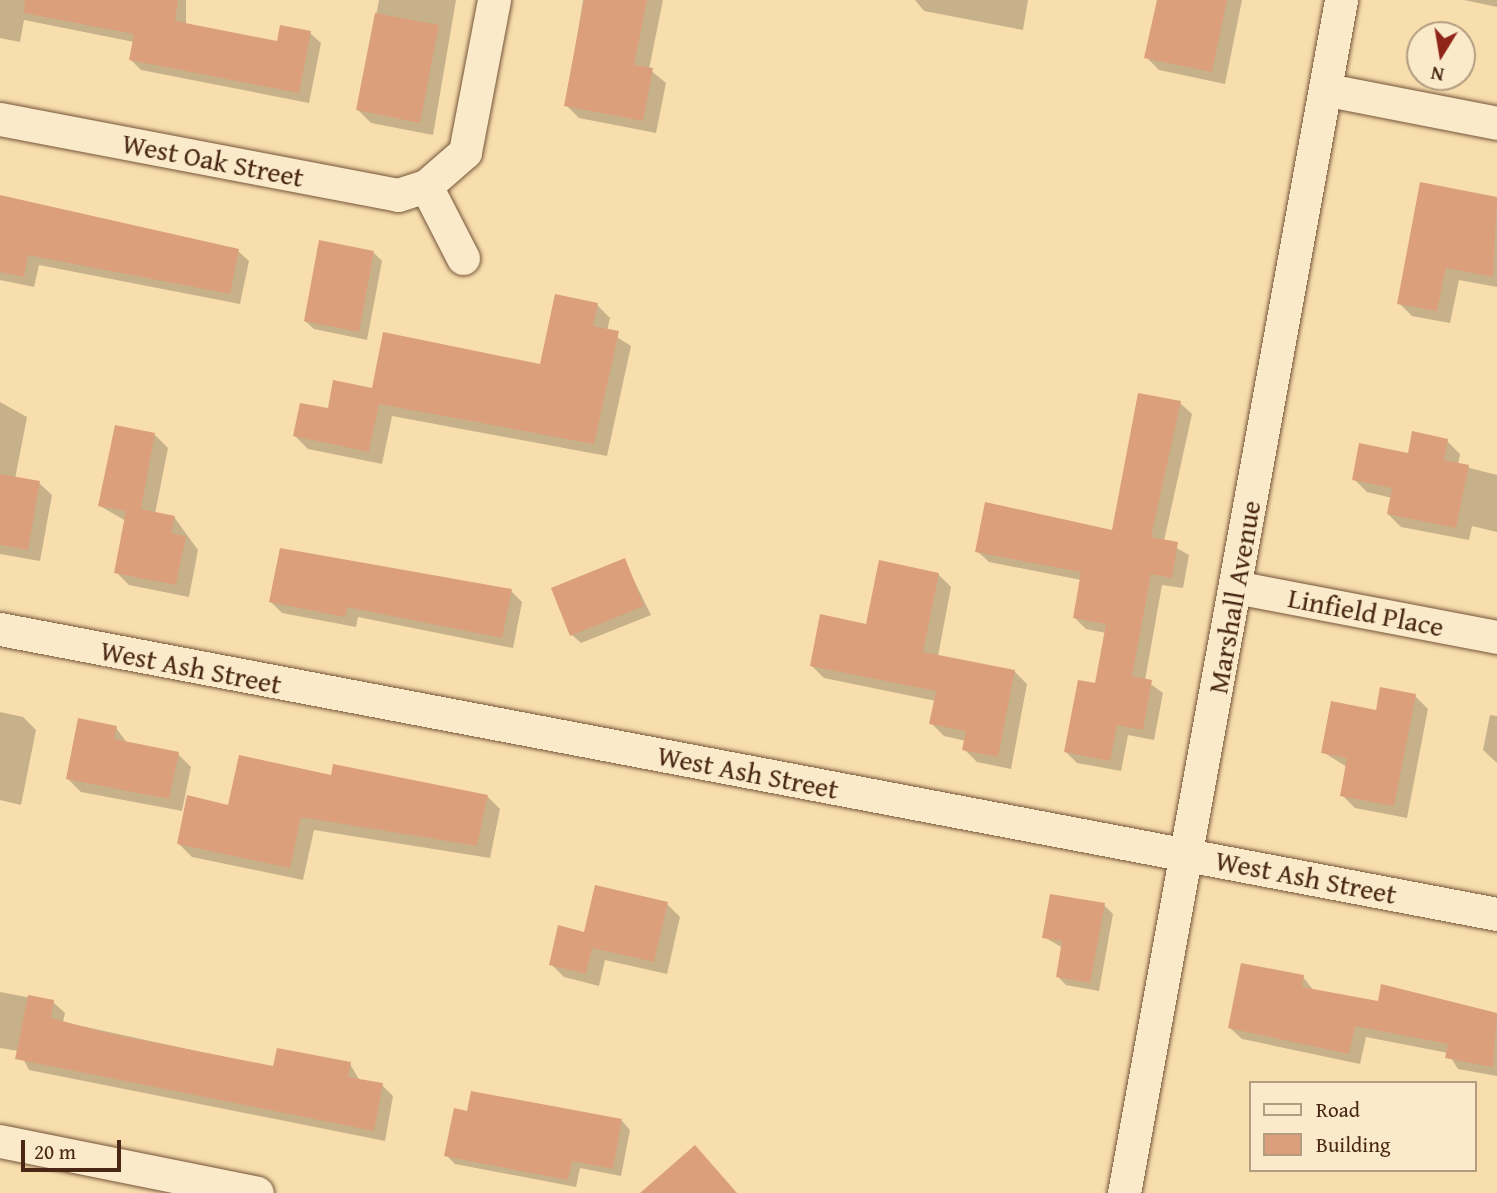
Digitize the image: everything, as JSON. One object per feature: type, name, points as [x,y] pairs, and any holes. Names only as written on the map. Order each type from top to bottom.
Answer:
[{"type":"street","points":[[463,258],[426,186],[450,170],[473,132],[494,0]]},
{"type":"street","name":"Marshall Avenue","points":[[1124,1193],[1328,90],[1341,0]]},
{"type":"street","points":[[1328,90],[1497,123]]},
{"type":"street","name":"West Oak Street","points":[[0,119],[398,195],[426,186]]},
{"type":"street","name":"Linfield Place","points":[[1235,587],[1497,637]]},
{"type":"street","name":"West Ash Street","points":[[0,629],[1497,915]]},
{"type":"street","points":[[0,1142],[257,1193]]},
{"type":"building","points":[[25,0],[178,0],[175,21],[277,41],[280,25],[311,31],[299,93],[129,60],[134,34],[24,13]]},
{"type":"building","points":[[584,0],[647,0],[634,65],[653,68],[643,121],[564,106]]},
{"type":"building","points":[[1157,0],[1227,0],[1212,72],[1144,58]]},
{"type":"building","points":[[375,13],[439,25],[420,123],[356,110]]},
{"type":"building","points":[[1420,182],[1497,197],[1493,277],[1446,268],[1437,311],[1397,304]]},
{"type":"building","points":[[0,195],[239,249],[230,294],[28,255],[24,277],[0,272]]},
{"type":"building","points":[[319,240],[374,251],[359,332],[304,321]]},
{"type":"building","points":[[555,294],[598,303],[593,326],[619,331],[594,444],[379,404],[369,452],[293,436],[300,403],[328,408],[333,380],[372,388],[383,332],[540,364]]},
{"type":"building","points":[[1138,393],[1181,401],[1151,537],[1178,542],[1172,578],[1151,574],[1132,676],[1152,680],[1143,730],[1117,725],[1110,761],[1064,752],[1078,680],[1095,683],[1106,624],[1073,618],[1081,572],[975,552],[985,502],[1112,530]]},
{"type":"building","points":[[115,425],[155,433],[141,509],[175,516],[171,533],[186,536],[176,585],[114,573],[126,511],[98,506]]},
{"type":"building","points":[[1412,431],[1448,439],[1444,460],[1469,465],[1456,528],[1387,514],[1392,488],[1352,480],[1359,443],[1408,453]]},
{"type":"building","points":[[0,474],[40,481],[28,550],[0,545]]},
{"type":"building","points":[[280,548],[512,589],[502,638],[347,607],[345,617],[269,602]]},
{"type":"building","points":[[625,558],[644,606],[570,636],[551,588]]},
{"type":"building","points":[[879,560],[939,573],[923,652],[1015,670],[998,757],[962,750],[966,731],[929,724],[936,691],[810,666],[820,614],[866,624]]},
{"type":"building","points":[[1380,687],[1416,694],[1394,806],[1340,796],[1347,758],[1321,753],[1331,701],[1376,710]]},
{"type":"building","points":[[78,718],[117,726],[114,739],[179,752],[169,799],[66,779]]},
{"type":"building","points":[[239,755],[331,775],[333,764],[488,795],[477,846],[301,817],[290,868],[177,844],[187,795],[228,805]]},
{"type":"building","points":[[595,885],[668,902],[654,962],[592,948],[586,974],[549,965],[558,925],[584,932]]},
{"type":"building","points":[[1050,894],[1105,903],[1090,983],[1056,977],[1062,941],[1042,938]]},
{"type":"building","points":[[1241,963],[1304,975],[1302,987],[1378,1001],[1381,984],[1497,1013],[1493,1067],[1445,1058],[1448,1044],[1355,1026],[1349,1054],[1228,1028]]},
{"type":"building","points":[[28,995],[54,1000],[51,1018],[111,1034],[273,1066],[277,1048],[351,1062],[348,1077],[383,1083],[374,1131],[15,1059]]},
{"type":"building","points":[[471,1091],[622,1119],[613,1169],[572,1161],[568,1180],[444,1156],[454,1108],[467,1111]]},
{"type":"building","points":[[695,1145],[737,1193],[640,1193]]}]
